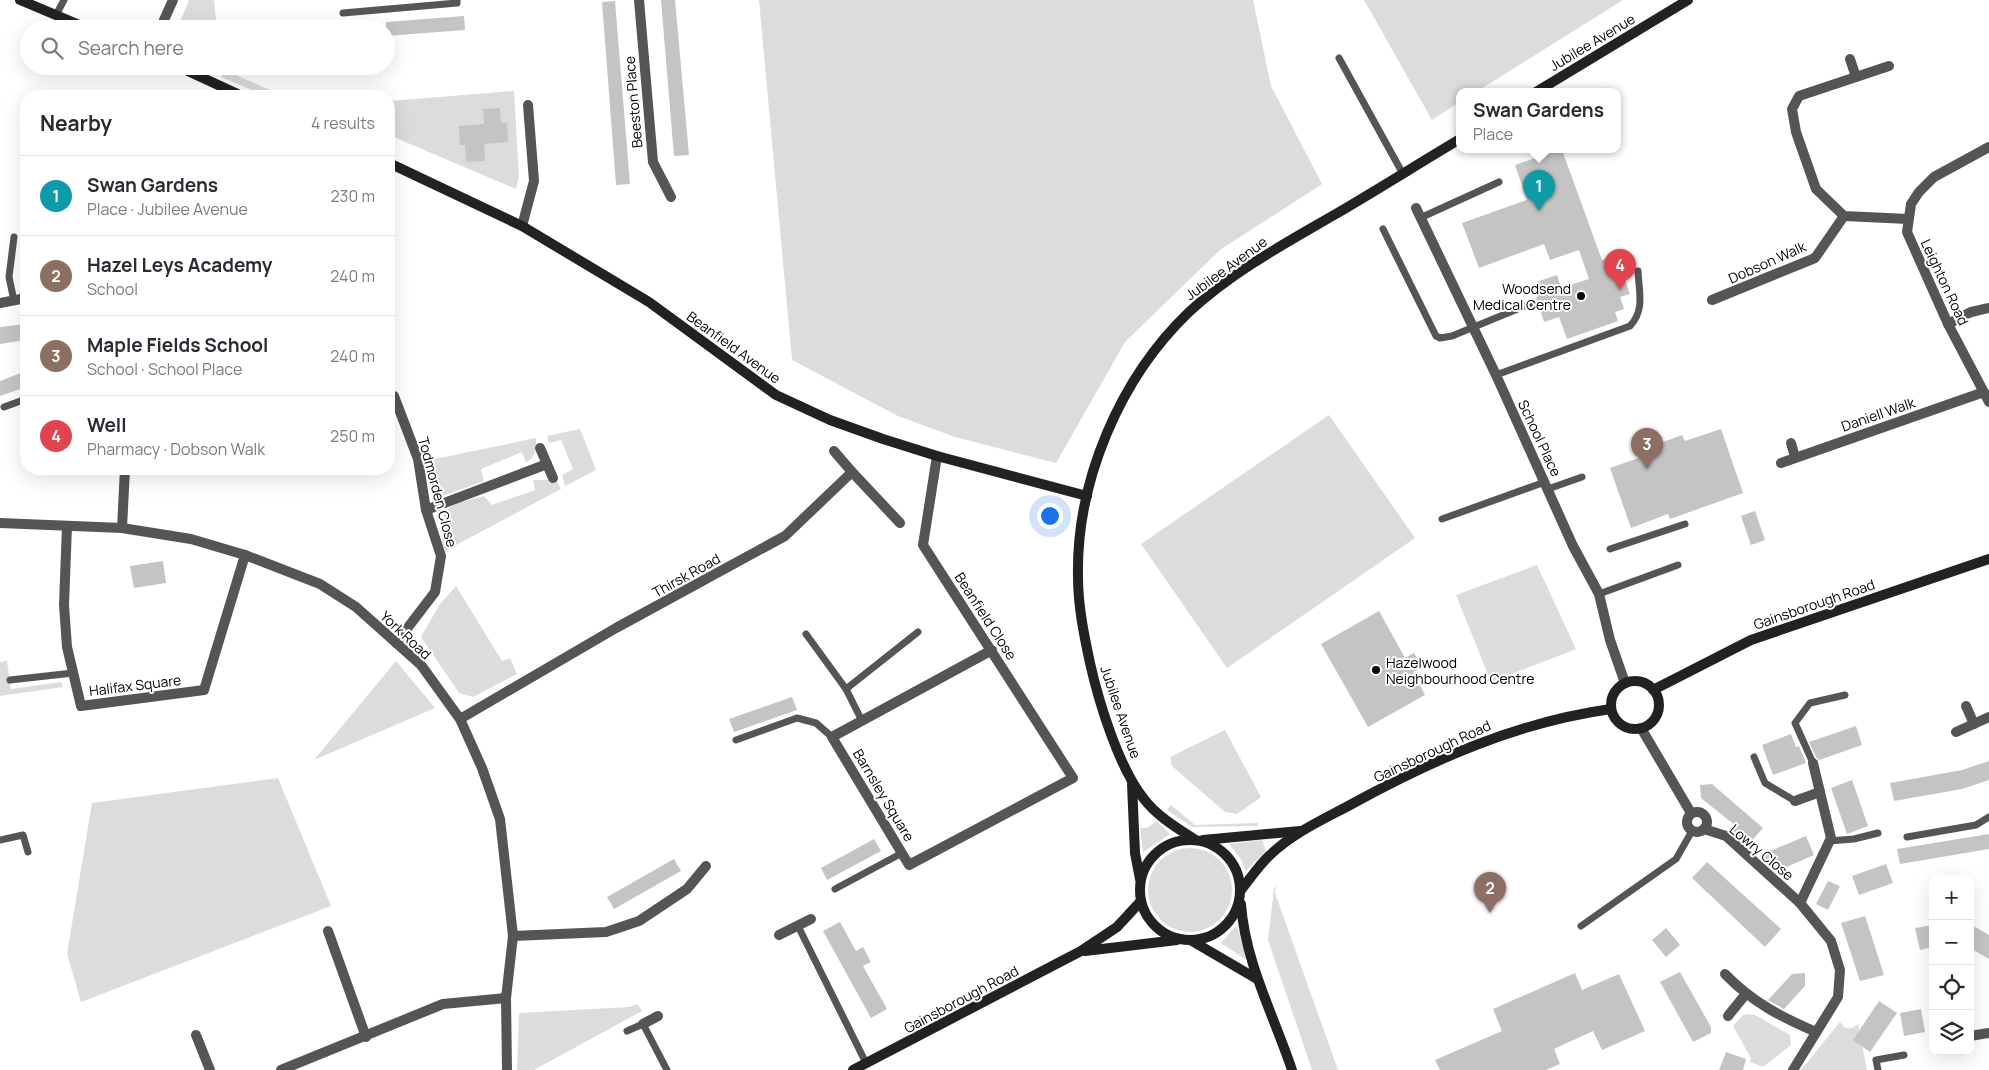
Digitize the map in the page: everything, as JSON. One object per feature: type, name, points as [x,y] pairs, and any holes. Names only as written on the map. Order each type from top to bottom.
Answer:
[{"type":"street","points":[[20,0],[68,20]]},
{"type":"street","points":[[164,20],[173,0]]},
{"type":"street","name":"Beeston Place","points":[[639,0],[652,162],[671,197]]},
{"type":"street","name":"Jubilee Avenue","points":[[1543,88],[1688,0]]},
{"type":"street","points":[[1850,59],[1856,77]]},
{"type":"street","points":[[1889,66],[1800,96],[1792,108],[1796,132],[1816,189],[1844,216],[1908,219]]},
{"type":"street","points":[[196,75],[229,90]]},
{"type":"street","points":[[522,226],[534,181],[528,105]]},
{"type":"street","name":"Jubilee Avenue","points":[[1197,840],[1174,826],[1145,802],[1132,784],[1096,692],[1082,629],[1078,577],[1080,535],[1087,496],[1104,442],[1118,410],[1158,348],[1189,312],[1226,282],[1270,252],[1456,141]]},
{"type":"street","name":"Leighton Road","points":[[1989,147],[1934,177],[1919,192],[1910,204],[1907,232],[1948,324],[1989,402]]},
{"type":"street","name":"Beanfield Avenue","points":[[395,166],[522,226],[649,302],[776,395],[830,420],[937,456],[1087,496]]},
{"type":"street","name":"School Place","points":[[1418,213],[1496,375],[1573,546],[1599,594],[1610,640],[1625,683]]},
{"type":"street","name":"Dobson Walk","points":[[1712,300],[1814,258],[1844,216]]},
{"type":"street","points":[[0,303],[20,300]]},
{"type":"street","points":[[1948,324],[1971,312],[1989,308]]},
{"type":"street","name":"Daniell Walk","points":[[1781,462],[1984,392]]},
{"type":"street","name":"Todmorden Close","points":[[395,405],[418,459],[426,510],[441,556],[435,592],[396,643]]},
{"type":"street","points":[[1790,443],[1795,457]]},
{"type":"street","points":[[540,448],[553,478]]},
{"type":"street","points":[[834,451],[900,524]]},
{"type":"street","name":"Beanfield Close","points":[[937,456],[923,545],[1073,778]]},
{"type":"street","points":[[426,510],[547,464]]},
{"type":"street","name":"Thirsk Road","points":[[460,720],[616,628],[785,536],[852,472]]},
{"type":"street","points":[[122,528],[125,475]]},
{"type":"street","name":"York Road","points":[[0,523],[122,528],[191,539],[245,555],[320,584],[356,607],[422,665],[460,720],[482,768],[500,819],[513,936],[506,998],[507,1070]]},
{"type":"street","name":"Halifax Square","points":[[67,526],[64,605],[67,647],[80,706],[204,690],[245,555]]},
{"type":"street","name":"Gainsborough Road","points":[[1653,690],[1750,640],[1989,559]]},
{"type":"street","points":[[832,737],[992,650]]},
{"type":"street","points":[[1640,682],[1653,690],[1657,696],[1658,712],[1648,725],[1633,729],[1619,723],[1611,709],[1614,694],[1625,683],[1640,682]]},
{"type":"street","points":[[1966,706],[1974,724]]},
{"type":"street","name":"Gainsborough Road","points":[[1241,894],[1270,855],[1301,830],[1415,771],[1501,734],[1573,714],[1611,709]]},
{"type":"street","points":[[1956,732],[1989,717]]},
{"type":"street","points":[[1641,728],[1691,814]]},
{"type":"street","name":"Barnsley Square","points":[[832,737],[909,865],[1073,778]]},
{"type":"street","points":[[1813,763],[1831,838],[1829,841]]},
{"type":"street","name":"Jubilee Avenue","points":[[1132,784],[1135,853],[1140,880]]},
{"type":"street","points":[[1795,801],[1820,792]]},
{"type":"street","points":[[1692,831],[1686,822],[1691,814],[1698,812],[1704,814],[1707,820],[1704,829]]},
{"type":"street","name":"Lowry Close","points":[[1692,831],[1698,832],[1704,829],[1726,836],[1800,902],[1831,941],[1840,970],[1838,997],[1793,1070]]},
{"type":"street","name":"Gainsborough Road","points":[[1197,840],[1301,830]]},
{"type":"street","points":[[1241,894],[1236,911],[1228,924],[1216,934],[1192,941],[1180,940],[1159,930],[1149,920],[1141,901],[1140,880],[1145,866],[1160,850],[1179,841],[1197,840],[1216,847],[1230,858],[1238,873],[1241,894],[1242,922],[1258,979],[1292,1070]]},
{"type":"street","name":"Lowry Close","points":[[1800,902],[1829,841]]},
{"type":"street","points":[[513,936],[606,932],[639,921],[687,889],[706,866]]},
{"type":"street","name":"Gainsborough Road","points":[[853,1070],[1081,951],[1117,927],[1141,901]]},
{"type":"street","points":[[779,935],[811,919]]},
{"type":"street","points":[[328,931],[366,1037]]},
{"type":"street","name":"Gainsborough Road","points":[[1081,951],[1180,940]]},
{"type":"street","points":[[1192,941],[1258,979]]},
{"type":"street","points":[[1725,974],[1745,995],[1788,1020],[1816,1032]]},
{"type":"street","points":[[1728,1016],[1745,995]]},
{"type":"street","points":[[281,1070],[366,1037],[443,1004],[506,998]]},
{"type":"street","points":[[643,1024],[658,1016]]},
{"type":"street","points":[[1974,1035],[1989,1033]]},
{"type":"street","points":[[196,1035],[210,1070]]},
{"type":"lane","points":[[56,15],[64,0]]},
{"type":"lane","points":[[343,13],[457,4],[457,0]]},
{"type":"lane","points":[[1339,58],[1403,174]]},
{"type":"lane","points":[[1418,213],[1498,182]]},
{"type":"lane","points":[[1383,229],[1432,333],[1440,338],[1445,338],[1532,303]]},
{"type":"lane","points":[[14,237],[9,277],[14,301]]},
{"type":"lane","points":[[1496,375],[1630,326],[1638,317],[1640,302],[1638,272]]},
{"type":"lane","points":[[4,407],[20,401]]},
{"type":"lane","points":[[1442,519],[1582,477]]},
{"type":"lane","points":[[1610,549],[1685,524]]},
{"type":"lane","points":[[1599,594],[1678,565]]},
{"type":"lane","points":[[846,689],[918,632]]},
{"type":"lane","points":[[806,634],[846,689],[862,721]]},
{"type":"lane","points":[[10,680],[73,673]]},
{"type":"lane","points":[[1813,763],[1795,723],[1810,703],[1845,695]]},
{"type":"lane","points":[[736,740],[797,718],[816,723],[832,737]]},
{"type":"lane","points":[[1754,757],[1765,783],[1795,801]]},
{"type":"lane","points":[[1907,837],[1976,825],[1989,817]]},
{"type":"lane","points":[[1581,926],[1676,859],[1692,831]]},
{"type":"lane","points":[[1829,841],[1854,839],[1878,833]]},
{"type":"lane","points":[[0,840],[23,835],[28,852]]},
{"type":"lane","points":[[836,889],[902,853]]},
{"type":"lane","points":[[798,926],[866,1063]]},
{"type":"lane","points":[[627,1031],[643,1024],[667,1070]]},
{"type":"lane","points":[[1878,1070],[1876,1060],[1904,1055]]},
{"type":"shaded area","points":[[189,0],[214,0],[216,20],[181,20]]},
{"type":"shaded area","points":[[759,0],[1253,0],[1271,86],[1322,184],[1220,250],[1125,342],[1056,463],[955,437],[898,416],[792,360]]},
{"type":"shaded area","points":[[1364,0],[1623,0],[1482,88],[1456,88],[1456,105],[1432,120]]},
{"type":"shaded area","points":[[222,75],[236,75],[270,90],[252,90],[221,77]]},
{"type":"shaded area","points":[[514,91],[519,177],[516,189],[395,138],[395,101]]},
{"type":"shaded area","points":[[1329,415],[1415,538],[1227,668],[1141,544]]},
{"type":"shaded area","points":[[580,429],[596,470],[565,486],[562,475],[573,469],[561,440],[549,443],[547,436]]},
{"type":"shaded area","points":[[536,438],[535,452],[526,463],[522,452],[481,469],[484,481],[440,497],[431,483],[425,461]]},
{"type":"shaded area","points":[[533,480],[556,480],[561,489],[445,551],[442,541],[442,523],[443,517],[449,508],[461,502],[484,496],[492,505],[535,490]]},
{"type":"shaded area","points":[[1537,565],[1576,649],[1491,682],[1456,595]]},
{"type":"shaded area","points":[[456,586],[502,661],[510,658],[517,674],[473,697],[459,693],[421,637],[440,604]]},
{"type":"shaded area","points":[[7,661],[11,689],[61,682],[63,687],[0,696],[0,662]]},
{"type":"shaded area","points":[[396,661],[435,708],[314,760]]},
{"type":"shaded area","points":[[1225,730],[1261,797],[1237,814],[1225,812],[1172,766],[1170,757]]},
{"type":"shaded area","points":[[278,778],[331,906],[81,1002],[67,954],[92,803]]},
{"type":"shaded area","points":[[1171,805],[1195,825],[1258,823],[1258,826],[1192,827],[1167,810]]},
{"type":"shaded area","points":[[1157,821],[1170,834],[1143,852],[1140,828],[1147,828]]},
{"type":"shaded area","points":[[1262,840],[1266,851],[1246,871],[1240,858],[1229,844]]},
{"type":"shaded area","points":[[1190,848],[1206,851],[1220,860],[1229,874],[1232,890],[1229,906],[1220,920],[1206,929],[1190,932],[1174,929],[1160,920],[1151,906],[1148,890],[1151,874],[1160,860],[1174,851]]},
{"type":"shaded area","points":[[1276,886],[1275,893],[1338,1070],[1312,1070],[1268,940],[1274,888]]},
{"type":"shaded area","points":[[1237,927],[1248,961],[1221,943]]},
{"type":"shaded area","points":[[637,1004],[642,1011],[534,1070],[517,1070],[519,1013],[629,1007]]},
{"type":"shaded area","points":[[1743,1015],[1755,1015],[1790,1035],[1791,1045],[1763,1067],[1750,1062],[1751,1058],[1733,1026]]},
{"type":"shaded area","points":[[1840,1022],[1845,1028],[1852,1028],[1858,1024],[1867,1070],[1801,1070]]},
{"type":"building","points":[[661,0],[675,0],[689,155],[674,156]]},
{"type":"building","points":[[615,1],[630,184],[616,185],[602,2]]},
{"type":"building","points":[[464,16],[465,30],[395,35],[395,21]]},
{"type":"building","points":[[500,108],[501,123],[507,123],[508,142],[484,144],[485,161],[466,162],[465,145],[460,145],[459,126],[484,124],[483,109]]},
{"type":"building","points":[[1550,153],[1563,153],[1602,260],[1616,255],[1630,294],[1620,297],[1624,309],[1615,312],[1618,321],[1567,339],[1559,317],[1544,322],[1536,297],[1541,295],[1536,282],[1557,275],[1561,288],[1589,279],[1579,250],[1550,260],[1544,244],[1479,268],[1462,223],[1527,200],[1515,165]]},
{"type":"building","points":[[20,325],[20,341],[0,344],[0,327]]},
{"type":"building","points":[[20,373],[20,389],[0,396],[0,381]]},
{"type":"building","points":[[1721,429],[1743,493],[1670,519],[1668,514],[1631,528],[1610,468],[1647,455],[1644,449],[1682,435],[1685,441]]},
{"type":"building","points":[[1755,511],[1765,540],[1751,545],[1741,516]]},
{"type":"building","points":[[163,561],[166,583],[134,588],[130,566]]},
{"type":"building","name":"Hazelwood Neighbourhood Centre","points":[[1379,611],[1405,658],[1414,653],[1422,667],[1413,672],[1425,695],[1368,727],[1321,644]]},
{"type":"building","points":[[792,697],[797,710],[734,732],[729,719]]},
{"type":"building","points":[[1856,726],[1862,745],[1819,760],[1816,757],[1809,742]]},
{"type":"building","points":[[1791,734],[1796,747],[1799,746],[1806,763],[1773,775],[1762,745]]},
{"type":"building","points":[[1989,761],[1989,780],[1962,789],[1894,801],[1890,783],[1962,770]]},
{"type":"building","points":[[1852,780],[1868,826],[1847,834],[1831,788]]},
{"type":"building","points":[[1712,784],[1763,828],[1749,844],[1732,831],[1736,826],[1701,798],[1700,785]]},
{"type":"building","points":[[1989,834],[1989,849],[1900,864],[1897,849]]},
{"type":"building","points":[[1806,836],[1814,855],[1775,872],[1767,864],[1763,854]]},
{"type":"building","points":[[874,839],[881,851],[827,880],[821,868]]},
{"type":"building","points":[[674,859],[681,871],[614,909],[607,897]]},
{"type":"building","points":[[1707,862],[1781,929],[1765,947],[1692,878]]},
{"type":"building","points":[[1886,864],[1893,883],[1859,895],[1852,876]]},
{"type":"building","points":[[1828,881],[1840,886],[1828,910],[1816,904]]},
{"type":"building","points":[[1865,916],[1884,975],[1860,981],[1841,923]]},
{"type":"building","points":[[840,922],[856,951],[863,947],[871,962],[863,966],[887,1009],[871,1018],[823,931]]},
{"type":"building","points":[[1929,926],[1929,948],[1920,950],[1915,928]]},
{"type":"building","points":[[1974,926],[1989,935],[1989,959],[1974,950]]},
{"type":"building","points":[[1666,928],[1680,945],[1666,957],[1652,940]]},
{"type":"building","points":[[1680,972],[1711,1027],[1711,1033],[1693,1042],[1660,982]]},
{"type":"building","points":[[1575,973],[1582,990],[1619,974],[1645,1031],[1602,1050],[1593,1031],[1554,1049],[1560,1064],[1546,1070],[1440,1070],[1435,1060],[1502,1031],[1493,1009]]},
{"type":"building","points":[[1805,973],[1805,986],[1784,1009],[1768,1000],[1792,974]]},
{"type":"building","points":[[1879,1001],[1897,1013],[1870,1052],[1853,1040]]},
{"type":"building","points":[[1921,1009],[1925,1032],[1904,1036],[1900,1013]]},
{"type":"building","points":[[1726,1052],[1746,1059],[1743,1070],[1719,1070]]},
{"type":"place","name":"Swan Gardens","points":[[1539,211]]},
{"type":"place","name":"Well","points":[[1620,290]]},
{"type":"place","name":"Woodsend Medical Centre","points":[[1581,296]]},
{"type":"place","name":"Maple Fields School","points":[[1647,469]]},
{"type":"place","name":"Hazelwood Neighbourhood Centre","points":[[1376,670]]},
{"type":"place","name":"Hazel Leys Academy","points":[[1490,913]]}]
